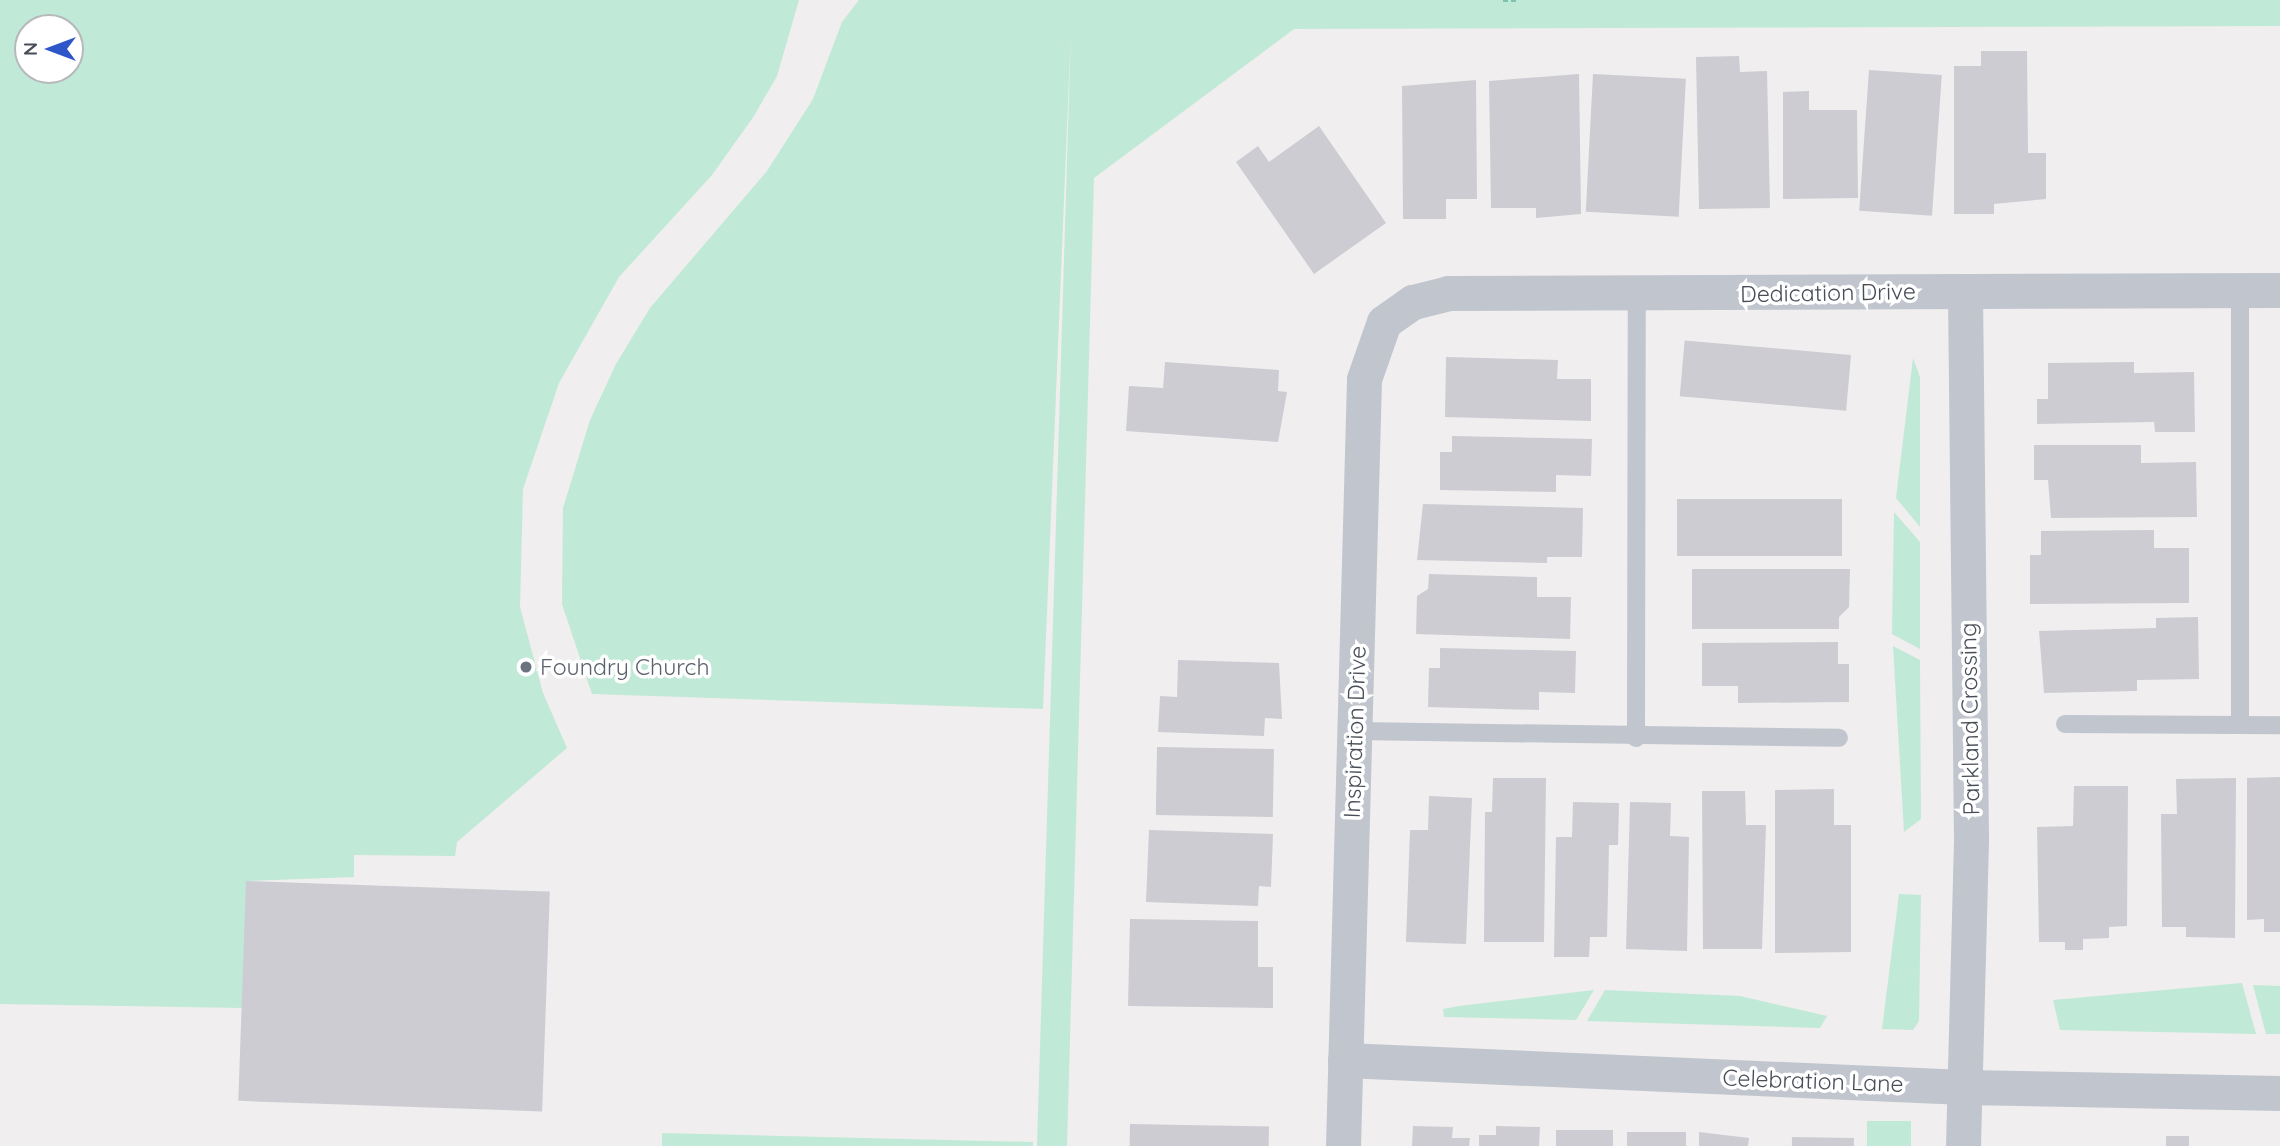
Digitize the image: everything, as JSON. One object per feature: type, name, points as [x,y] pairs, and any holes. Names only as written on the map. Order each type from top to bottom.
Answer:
[{"type":"street","name":"Dedication Drive","points":[[1384,322],[1413,302],[1448,293],[1637,296],[2280,290]]},
{"type":"street","name":"Parkland Crossing","points":[[1963,1146],[1971,838],[1965,291]]},
{"type":"street","name":"Inspiration Drive","points":[[1343,1146],[1364,379],[1384,322]]},
{"type":"street","name":"Celebration Lane","points":[[1345,1060],[1964,1087],[2280,1093]]},
{"type":"lane","points":[[2240,290],[2240,725]]},
{"type":"lane","points":[[1636,738],[1637,296]]},
{"type":"lane","points":[[2065,724],[2280,725]]},
{"type":"lane","points":[[1355,731],[1636,738],[1839,738]]},
{"type":"path","points":[[1503,0],[1517,0]]},
{"type":"green space","points":[[0,0],[799,0],[777,76],[754,116],[712,175],[619,277],[559,383],[523,489],[520,607],[543,693],[567,748],[457,842],[455,856],[354,855],[354,877],[247,881],[243,1008],[0,1004]]},
{"type":"green space","points":[[859,0],[2280,0],[2280,26],[1294,29],[1094,178],[1067,1146],[1037,1146],[1071,30],[1043,709],[592,694],[562,604],[563,508],[590,420],[616,364],[650,308],[767,171],[813,99],[842,22]]},
{"type":"green space","points":[[1913,358],[1920,377],[1920,527],[1896,498]]},
{"type":"green space","points":[[1894,512],[1920,542],[1920,649],[1892,634]]},
{"type":"green space","points":[[1893,646],[1920,660],[1921,819],[1904,832]]},
{"type":"green space","points":[[1899,894],[1921,895],[1919,1021],[1913,1030],[1882,1029]]},
{"type":"green space","points":[[2242,983],[2256,1034],[2060,1030],[2053,1000]]},
{"type":"green space","points":[[2253,985],[2280,986],[2280,1034],[2266,1034]]},
{"type":"green space","points":[[1594,990],[1576,1020],[1444,1017],[1443,1009],[1459,1006]]},
{"type":"green space","points":[[1605,990],[1740,996],[1827,1016],[1820,1028],[1587,1021]]},
{"type":"green space","points":[[1867,1121],[1911,1121],[1911,1146],[1867,1146]]},
{"type":"green space","points":[[662,1133],[1033,1142],[1033,1146],[662,1146]]},
{"type":"building","points":[[1981,51],[2027,51],[2028,153],[2046,153],[2046,199],[1994,204],[1994,214],[1954,214],[1954,66],[1981,66]]},
{"type":"building","points":[[1739,56],[1740,72],[1767,71],[1770,208],[1699,209],[1696,57]]},
{"type":"building","points":[[1869,70],[1942,75],[1932,216],[1859,211]]},
{"type":"building","points":[[1579,74],[1581,214],[1536,218],[1536,208],[1491,208],[1489,81]]},
{"type":"building","points":[[1593,74],[1686,79],[1679,217],[1586,212]]},
{"type":"building","points":[[1476,80],[1477,199],[1446,199],[1446,219],[1403,219],[1402,86]]},
{"type":"building","points":[[1809,91],[1809,110],[1857,110],[1858,198],[1783,199],[1783,92]]},
{"type":"building","points":[[1319,126],[1386,223],[1314,274],[1236,162],[1258,146],[1269,162]]},
{"type":"building","points":[[1685,340],[1851,355],[1846,411],[1680,396]]},
{"type":"building","points":[[1446,357],[1558,360],[1557,379],[1591,379],[1591,421],[1445,417]]},
{"type":"building","points":[[1165,362],[1279,370],[1278,391],[1287,392],[1278,442],[1126,431],[1129,386],[1163,388]]},
{"type":"building","points":[[2134,362],[2134,373],[2194,372],[2195,432],[2155,432],[2154,422],[2037,424],[2037,399],[2048,399],[2048,363]]},
{"type":"building","points":[[1452,436],[1592,439],[1591,476],[1556,475],[1556,492],[1440,490],[1440,452],[1452,452]]},
{"type":"building","points":[[2034,445],[2141,445],[2141,463],[2196,462],[2197,517],[2051,518],[2048,480],[2034,480]]},
{"type":"building","points":[[1677,499],[1842,499],[1842,556],[1677,556]]},
{"type":"building","points":[[1423,504],[1583,508],[1582,557],[1547,557],[1547,563],[1417,560]]},
{"type":"building","points":[[2154,530],[2154,548],[2189,548],[2189,603],[2030,604],[2030,555],[2041,555],[2041,531]]},
{"type":"building","points":[[1692,569],[1850,569],[1849,607],[1839,617],[1839,629],[1692,629]]},
{"type":"building","points":[[1429,574],[1537,577],[1537,597],[1571,597],[1570,639],[1416,634],[1417,596],[1428,589]]},
{"type":"building","points":[[2198,617],[2199,679],[2137,680],[2137,691],[2044,693],[2039,631],[2156,628],[2156,618]]},
{"type":"building","points":[[1838,642],[1838,664],[1849,664],[1849,702],[1738,703],[1738,686],[1702,686],[1702,643]]},
{"type":"building","points":[[1440,648],[1576,651],[1575,693],[1539,692],[1539,710],[1428,707],[1429,668],[1440,668]]},
{"type":"building","points":[[1178,660],[1279,663],[1282,719],[1265,718],[1264,736],[1158,732],[1160,696],[1177,697]]},
{"type":"building","points":[[1157,747],[1274,749],[1273,817],[1156,815]]},
{"type":"building","points":[[2280,777],[2280,932],[2264,932],[2264,919],[2247,920],[2247,778]]},
{"type":"building","points":[[1493,778],[1546,778],[1544,942],[1484,942],[1485,812],[1492,812]]},
{"type":"building","points":[[2236,778],[2235,938],[2186,937],[2186,927],[2162,927],[2161,814],[2177,814],[2176,779]]},
{"type":"building","points":[[2074,786],[2128,786],[2127,926],[2109,927],[2109,938],[2083,939],[2083,950],[2065,950],[2065,942],[2039,942],[2037,827],[2073,826]]},
{"type":"building","points":[[1834,789],[1834,825],[1851,825],[1851,952],[1775,953],[1775,790]]},
{"type":"building","points":[[1702,791],[1745,791],[1746,825],[1766,825],[1762,949],[1703,949]]},
{"type":"building","points":[[1429,796],[1472,798],[1466,944],[1406,942],[1410,830],[1428,830]]},
{"type":"building","points":[[1573,802],[1619,803],[1618,845],[1609,845],[1607,937],[1590,937],[1589,957],[1554,957],[1556,837],[1572,837]]},
{"type":"building","points":[[1630,802],[1671,803],[1670,836],[1689,837],[1687,951],[1626,949]]},
{"type":"building","points":[[1149,830],[1273,834],[1271,887],[1259,886],[1258,906],[1146,902]]},
{"type":"building","points":[[246,881],[550,892],[542,1111],[238,1101]]},
{"type":"building","points":[[1130,919],[1258,921],[1258,967],[1273,967],[1273,1008],[1128,1006]]},
{"type":"building","points":[[1130,1124],[1269,1126],[1269,1146],[1130,1146]]},
{"type":"building","points":[[1413,1126],[1453,1127],[1452,1138],[1470,1138],[1469,1146],[1412,1146]]},
{"type":"building","points":[[1496,1126],[1540,1127],[1539,1146],[1479,1146],[1479,1135],[1496,1135]]},
{"type":"building","points":[[1556,1130],[1613,1130],[1613,1146],[1556,1146]]},
{"type":"building","points":[[1627,1132],[1686,1132],[1686,1146],[1627,1146]]},
{"type":"building","points":[[1699,1132],[1749,1138],[1748,1146],[1699,1146]]},
{"type":"building","points":[[2166,1136],[2189,1136],[2189,1146],[2166,1146]]},
{"type":"building","points":[[1792,1137],[1854,1138],[1854,1146],[1792,1146]]},
{"type":"place","name":"Foundry Church","points":[[526,667]]}]
